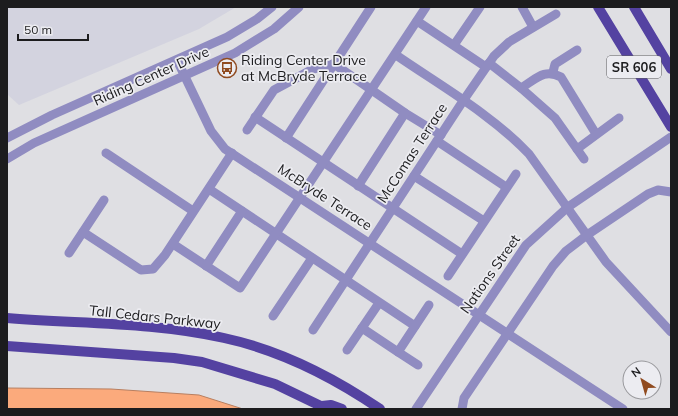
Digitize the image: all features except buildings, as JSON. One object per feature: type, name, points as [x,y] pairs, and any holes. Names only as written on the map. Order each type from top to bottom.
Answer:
[{"type":"main road","name":"SR 606","points":[[598,7],[671,127]]},
{"type":"main road","name":"SR 606","points":[[634,7],[671,69]]},
{"type":"main road","name":"Tall Cedars Parkway","points":[[7,318],[135,326],[224,338],[254,346],[302,365],[359,395],[380,409]]},
{"type":"main road","points":[[7,346],[174,358],[202,362],[275,384],[324,408],[331,405],[342,409]]},
{"type":"street","name":"Riding Center Drive","points":[[7,138],[52,115],[177,60],[245,28],[272,7]]},
{"type":"street","name":"Riding Center Drive","points":[[7,159],[34,143],[185,76],[254,43],[274,29],[299,7]]},
{"type":"street","points":[[286,138],[371,7]]},
{"type":"street","points":[[173,244],[240,288],[371,89],[396,55],[426,7]]},
{"type":"street","points":[[454,45],[480,7]]},
{"type":"street","points":[[522,7],[533,27]]},
{"type":"street","name":"McComas Terrace","points":[[313,330],[488,65],[503,47],[556,14]]},
{"type":"street","points":[[417,21],[488,65],[521,88],[555,118],[584,160]]},
{"type":"street","points":[[553,72],[555,64],[577,50]]},
{"type":"street","points":[[396,55],[463,101],[520,144],[568,207],[606,262],[671,332]]},
{"type":"street","name":"McBryde Terrace","points":[[177,60],[211,130],[221,144],[232,154],[623,409]]},
{"type":"street","points":[[247,130],[268,96],[278,86],[318,67],[334,64],[405,113],[506,187]]},
{"type":"street","points":[[521,88],[546,72],[553,72],[561,76],[596,134]]},
{"type":"street","points":[[358,186],[405,113]]},
{"type":"street","points":[[255,117],[462,254]]},
{"type":"street","points":[[577,148],[619,118]]},
{"type":"street","name":"Nations Street","points":[[416,409],[519,252],[539,232],[568,207],[671,136]]},
{"type":"street","points":[[106,153],[193,211]]},
{"type":"street","points":[[83,232],[136,268],[145,271],[153,269],[173,244],[193,211],[209,190],[232,154]]},
{"type":"street","points":[[448,276],[516,174]]},
{"type":"street","points":[[414,176],[484,221]]},
{"type":"street","points":[[209,190],[415,326]]},
{"type":"street","points":[[462,409],[464,398],[553,266],[566,251],[648,194],[658,190],[671,192]]},
{"type":"street","points":[[69,253],[104,200]]},
{"type":"street","points":[[206,266],[242,211]]},
{"type":"street","points":[[274,316],[312,258]]},
{"type":"street","points":[[346,350],[379,303]]},
{"type":"street","points":[[398,352],[429,305]]},
{"type":"street","points":[[362,328],[418,365]]},
{"type":"shaded area","points":[[7,7],[236,7],[199,29],[19,105],[7,94]]},
{"type":"shaded area","points":[[7,388],[111,389],[199,395],[243,409],[7,409]]},
{"type":"place","name":"Riding Center Drive at McBryde Terrace","points":[[227,68]]}]
